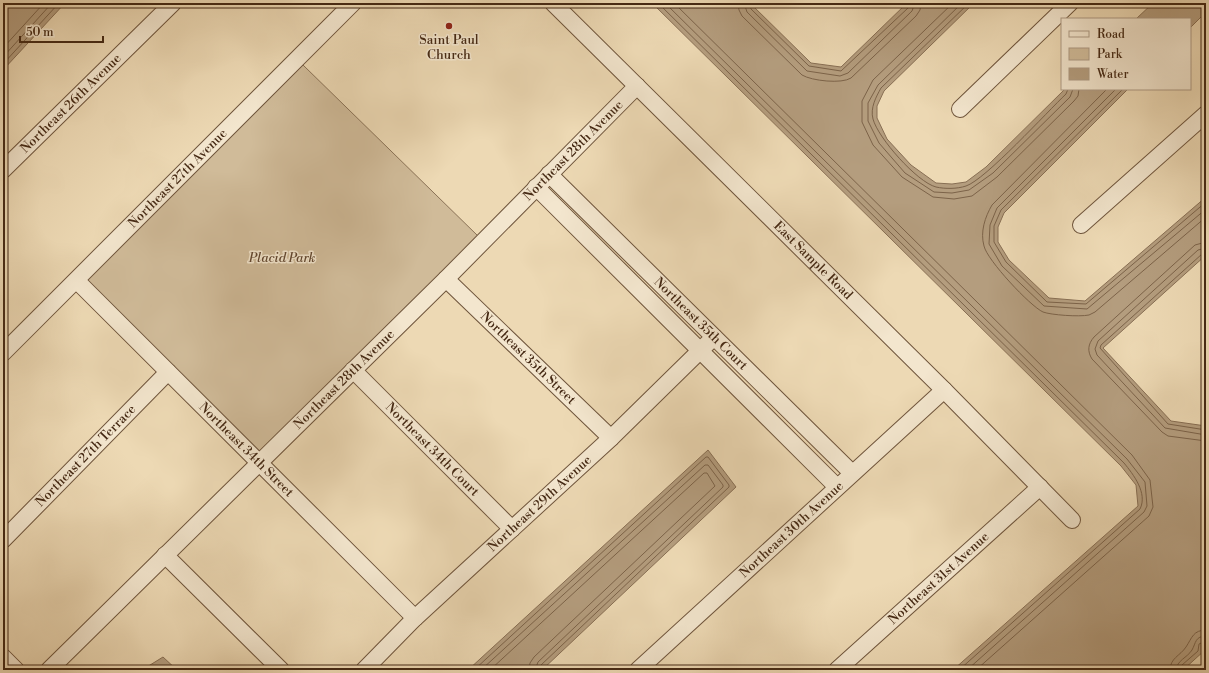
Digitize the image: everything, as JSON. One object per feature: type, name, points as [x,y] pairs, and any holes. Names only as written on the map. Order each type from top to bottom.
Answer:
[{"type":"street","name":"Northeast 26th Avenue","points":[[3,170],[173,3]]},
{"type":"street","name":"Northeast 27th Avenue","points":[[3,353],[77,281],[353,3]]},
{"type":"street","name":"East Sample Road","points":[[553,3],[944,390],[1072,520]]},
{"type":"street","points":[[960,109],[1070,3]]},
{"type":"street","name":"Northeast 28th Avenue","points":[[49,670],[258,462],[446,279],[637,86]]},
{"type":"street","points":[[1081,224],[1206,114]]},
{"type":"street","name":"Northeast 35th Court","points":[[549,174],[852,474]]},
{"type":"street","name":"Northeast 35th Court","points":[[536,188],[837,487]]},
{"type":"street","name":"Northeast 35th Street","points":[[446,279],[611,438]]},
{"type":"street","name":"Northeast 34th Street","points":[[77,281],[415,618]]},
{"type":"street","name":"Northeast 29th Avenue","points":[[364,670],[415,618],[611,438],[714,337]]},
{"type":"street","name":"Northeast 34th Court","points":[[353,370],[512,529]]},
{"type":"street","name":"Northeast 27th Terrace","points":[[3,540],[168,372]]},
{"type":"street","name":"Northeast 30th Avenue","points":[[638,670],[944,390]]},
{"type":"street","name":"Northeast 31st Avenue","points":[[837,670],[1040,487]]},
{"type":"street","points":[[165,555],[281,670]]},
{"type":"street","points":[[3,657],[16,670]]},
{"type":"green space","name":"Placid Park","points":[[303,65],[478,236],[260,452],[87,280]]},
{"type":"water","points":[[3,3],[65,3],[3,70]]},
{"type":"water","points":[[652,3],[754,3],[753,6],[811,63],[841,67],[907,3],[974,3],[884,91],[877,106],[877,118],[887,139],[911,165],[936,183],[952,184],[966,182],[986,167],[1064,90],[1127,90],[1004,213],[998,227],[998,242],[1009,260],[1049,298],[1085,301],[1206,197],[1206,255],[1103,348],[1171,421],[1206,426],[1206,643],[1201,648],[1205,650],[1183,670],[953,670],[1138,506],[1136,485],[1121,466]]},
{"type":"water","points":[[1153,3],[1206,3],[1206,12],[1191,27],[1191,18],[1137,18]]},
{"type":"water","points":[[708,450],[736,487],[542,670],[468,670]]},
{"type":"water","points":[[163,657],[177,670],[142,670]]},
{"type":"place","name":"Saint Paul Church","points":[[449,26]]}]
